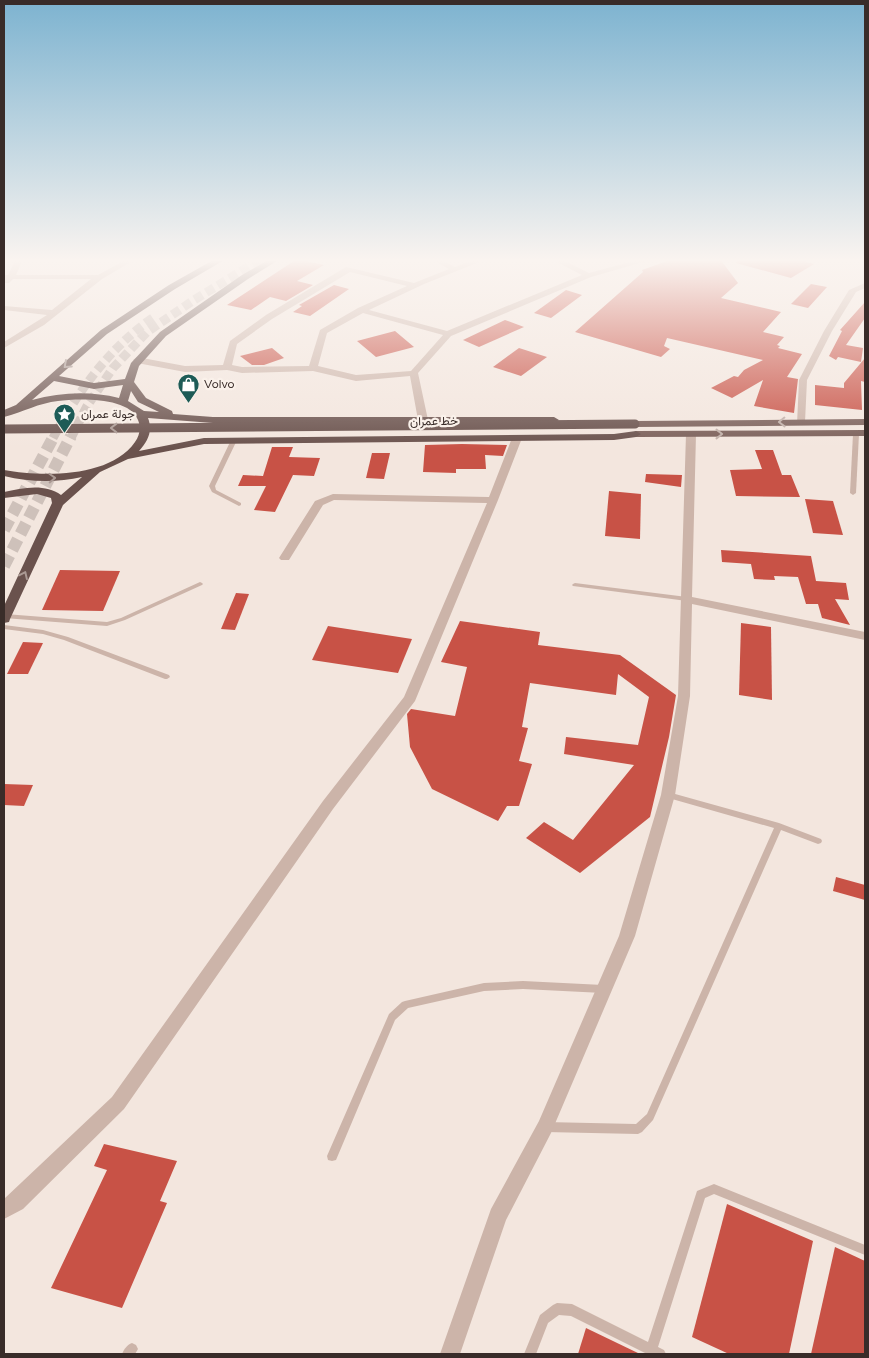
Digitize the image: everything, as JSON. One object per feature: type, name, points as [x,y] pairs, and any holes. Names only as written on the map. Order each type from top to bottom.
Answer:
[{"type":"highway","points":[[19,407],[104,332],[119,322]]},
{"type":"highway","points":[[123,402],[137,360],[163,334],[180,322]]},
{"type":"highway","points":[[52,378],[94,386],[130,382]]},
{"type":"highway","points":[[130,382],[142,400],[162,411],[183,417]]},
{"type":"highway","points":[[4,414],[19,407],[64,396],[96,396],[123,402],[141,414],[213,420],[608,420],[635,429]]},
{"type":"highway","points":[[124,457],[140,442],[146,427],[141,414]]},
{"type":"highway","points":[[204,441],[192,437],[186,430],[196,423],[213,420]]},
{"type":"highway","name":"خط عمران","points":[[4,428],[635,429]]},
{"type":"highway","points":[[4,473],[20,478],[57,478],[94,471],[124,457],[204,441],[614,437],[635,429]]},
{"type":"highway","name":"خط عمران","points":[[4,438],[611,432],[635,429]]},
{"type":"highway","points":[[4,621],[58,504],[94,471]]},
{"type":"highway","points":[[4,495],[33,491],[49,492],[56,496],[58,504]]},
{"type":"main road","name":"خط عمران","points":[[635,429],[800,422],[865,422]]},
{"type":"main road","name":"خط عمران","points":[[635,429],[691,434],[861,433]]},
{"type":"street","points":[[4,345],[42,322]]},
{"type":"street","points":[[227,367],[233,343],[262,322]]},
{"type":"street","points":[[313,368],[323,332],[340,322]]},
{"type":"street","points":[[406,322],[448,334]]},
{"type":"street","points":[[137,360],[184,369],[227,367],[242,370],[313,368],[356,378],[414,373],[448,334],[476,322]]},
{"type":"street","points":[[800,422],[803,380],[833,322]]},
{"type":"street","points":[[414,373],[423,420]]},
{"type":"street","points":[[450,1354],[498,1216],[545,1127],[627,936],[668,795],[684,696],[691,434]]},
{"type":"street","points":[[4,1210],[16,1202],[118,1103],[328,805],[410,698],[517,438]]},
{"type":"street","points":[[285,558],[318,502],[333,497],[493,500]]},
{"type":"street","points":[[687,598],[865,636]]},
{"type":"lane","points":[[853,493],[861,433]]},
{"type":"lane","points":[[234,440],[212,486],[214,491],[239,504]]},
{"type":"lane","points":[[4,621],[107,624],[124,619],[200,584]]},
{"type":"lane","points":[[575,585],[687,598]]},
{"type":"lane","points":[[4,621],[66,638],[167,677]]},
{"type":"lane","points":[[668,795],[779,826],[818,841]]},
{"type":"lane","points":[[545,1127],[638,1128],[650,1117],[779,826]]},
{"type":"lane","points":[[332,1156],[392,1016],[405,1005],[484,987],[523,984],[603,989]]},
{"type":"lane","points":[[530,1354],[544,1319],[557,1309],[572,1310],[656,1352],[701,1195],[714,1189],[865,1250]]},
{"type":"building","points":[[500,322],[511,322],[524,327],[479,347],[463,340]]},
{"type":"building","points":[[586,322],[772,322],[763,332],[784,337],[777,345],[780,346],[778,348],[802,354],[787,377],[798,379],[794,413],[754,406],[763,380],[732,398],[711,388],[734,376],[738,377],[744,370],[763,360],[667,338],[664,346],[670,349],[661,357],[575,332]]},
{"type":"building","points":[[847,322],[862,322],[846,345],[863,348],[861,362],[838,357],[836,360],[829,356],[842,331],[840,330]]},
{"type":"building","points":[[395,331],[414,347],[376,357],[357,341]]},
{"type":"building","points":[[272,348],[284,358],[264,365],[252,365],[240,356]]},
{"type":"building","points":[[519,348],[547,357],[521,376],[493,367]]},
{"type":"building","points":[[865,358],[865,382],[861,381],[862,410],[815,405],[815,385],[844,388],[844,383]]},
{"type":"building","points":[[425,445],[507,445],[503,456],[485,455],[486,469],[456,469],[456,473],[423,472]]},
{"type":"building","points":[[272,447],[293,447],[289,457],[320,458],[314,476],[293,475],[275,512],[254,510],[266,486],[238,486],[243,475],[263,476]]},
{"type":"building","points":[[755,450],[773,450],[782,475],[791,475],[800,497],[736,496],[730,470],[762,469]]},
{"type":"building","points":[[372,453],[390,453],[384,479],[366,478]]},
{"type":"building","points":[[646,474],[682,475],[681,487],[645,482]]},
{"type":"building","points":[[609,491],[641,494],[640,539],[605,536]]},
{"type":"building","points":[[805,499],[833,501],[843,535],[813,533]]},
{"type":"building","points":[[721,550],[811,556],[816,581],[846,583],[849,600],[835,599],[850,625],[822,618],[818,604],[806,604],[798,577],[774,576],[775,580],[754,579],[751,564],[722,562]]},
{"type":"building","points":[[60,570],[120,571],[103,611],[42,610]]},
{"type":"building","points":[[236,593],[249,594],[235,630],[221,629]]},
{"type":"building","points":[[460,621],[540,632],[538,645],[620,655],[676,695],[669,737],[650,817],[580,873],[526,838],[544,822],[573,840],[634,765],[564,754],[566,737],[638,745],[649,697],[618,674],[616,695],[530,683],[522,727],[528,728],[519,761],[532,764],[519,806],[507,806],[498,821],[432,789],[410,747],[407,714],[411,709],[455,716],[467,667],[441,662]]},
{"type":"building","points":[[741,623],[771,627],[772,700],[739,695]]},
{"type":"building","points":[[328,626],[412,639],[398,673],[312,660]]},
{"type":"building","points":[[23,642],[43,643],[28,674],[7,674]]},
{"type":"building","points":[[4,784],[33,785],[24,806],[4,805]]},
{"type":"building","points":[[836,877],[865,885],[865,900],[833,891]]},
{"type":"building","points":[[104,1144],[177,1161],[160,1201],[167,1203],[122,1308],[51,1288],[107,1170],[94,1166]]},
{"type":"building","points":[[727,1204],[813,1241],[789,1354],[729,1354],[692,1337]]},
{"type":"building","points":[[835,1247],[865,1261],[865,1354],[811,1354]]},
{"type":"building","points":[[586,1328],[640,1354],[578,1354]]},
{"type":"tunnel","points":[[53,438],[73,403],[96,371],[123,342],[147,322]]},
{"type":"tunnel","points":[[71,438],[87,406],[113,368],[147,332],[161,322]]},
{"type":"tunnel","points":[[4,530],[54,436]]},
{"type":"tunnel","points":[[4,566],[71,436]]},
{"type":"place","name":"Volvo","points":[[188,403]]},
{"type":"place","name":"جولة عمران","points":[[65,433]]}]
